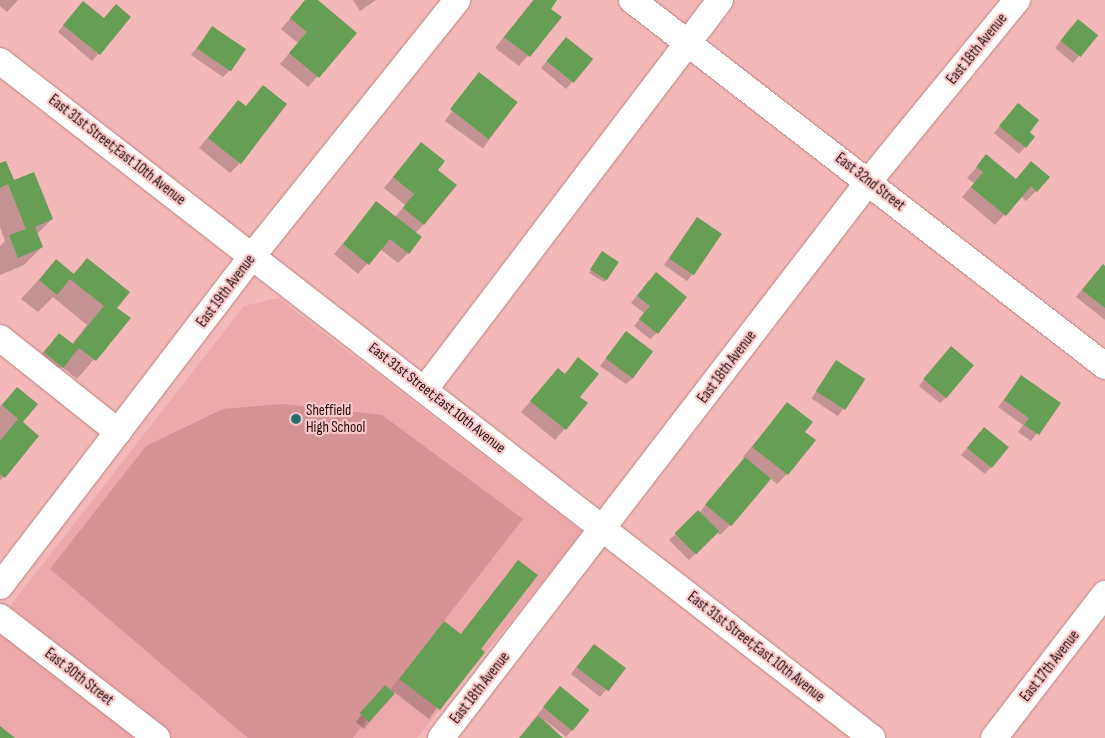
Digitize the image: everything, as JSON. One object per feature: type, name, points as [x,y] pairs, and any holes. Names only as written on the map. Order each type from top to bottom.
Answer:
[{"type":"street","name":"East 19th Avenue","points":[[0,586],[253,256],[456,0]]},
{"type":"street","name":"East 32nd Street","points":[[632,0],[869,181],[1105,366]]},
{"type":"street","points":[[425,389],[720,0]]},
{"type":"street","name":"East 18th Avenue","points":[[441,738],[869,181],[1017,0]]},
{"type":"street","name":"East 31st Street;East 10th Avenue","points":[[0,61],[425,389],[872,738]]},
{"type":"street","points":[[0,338],[118,432]]},
{"type":"street","name":"East 17th Avenue","points":[[994,738],[1105,594]]},
{"type":"street","name":"East 30th Street","points":[[0,617],[157,738]]},
{"type":"shaded area","name":"Sheffield High School","points":[[278,298],[583,532],[417,738],[0,738],[0,619],[244,306]]},
{"type":"shaded area","name":"Sheffield High School","points":[[282,404],[382,415],[523,519],[353,738],[248,738],[50,569],[146,446],[223,409]]},
{"type":"building","points":[[305,0],[318,0],[357,33],[319,78],[289,53],[307,32],[290,18]]},
{"type":"building","points":[[534,0],[557,0],[551,9],[562,17],[530,57],[504,37]]},
{"type":"building","points":[[83,1],[104,18],[116,4],[131,17],[100,55],[63,25]]},
{"type":"building","points":[[1078,19],[1098,35],[1081,57],[1060,41]]},
{"type":"building","points":[[212,26],[246,49],[231,71],[197,48]]},
{"type":"building","points":[[566,37],[593,59],[574,83],[546,61]]},
{"type":"building","points":[[479,72],[518,102],[489,139],[450,109]]},
{"type":"building","points":[[263,85],[287,104],[241,164],[208,138],[238,100],[246,106]]},
{"type":"building","points":[[1018,103],[1039,120],[1030,132],[1035,137],[1026,148],[999,126]]},
{"type":"building","points":[[421,142],[445,161],[438,170],[457,185],[424,225],[403,208],[414,194],[393,177]]},
{"type":"building","points":[[986,154],[1016,179],[1031,161],[1050,177],[1037,192],[1031,186],[1006,216],[971,187],[983,172],[976,167]]},
{"type":"building","points":[[6,161],[14,180],[34,172],[53,219],[35,227],[43,247],[18,258],[9,235],[26,229],[8,184],[0,188],[0,163]]},
{"type":"building","points":[[376,201],[422,237],[409,254],[390,239],[369,265],[343,244]]},
{"type":"building","points":[[697,217],[722,234],[694,275],[669,258]]},
{"type":"building","points":[[602,251],[619,262],[607,280],[590,269]]},
{"type":"building","points":[[87,258],[130,292],[117,308],[131,318],[96,361],[79,348],[63,368],[44,352],[59,333],[73,344],[104,306],[70,279],[57,295],[39,280],[56,259],[74,274]]},
{"type":"building","points":[[1103,264],[1105,266],[1105,308],[1082,290]]},
{"type":"building","points":[[656,272],[687,297],[658,334],[639,319],[650,306],[637,296]]},
{"type":"building","points":[[626,331],[653,351],[633,379],[606,358]]},
{"type":"building","points":[[951,346],[974,365],[946,398],[923,379]]},
{"type":"building","points":[[578,357],[599,374],[580,397],[588,403],[566,430],[530,401],[558,368],[565,374]]},
{"type":"building","points":[[836,360],[865,379],[845,410],[816,391]]},
{"type":"building","points":[[1021,375],[1061,403],[1039,435],[1024,425],[1029,418],[1004,400]]},
{"type":"building","points":[[17,387],[38,404],[23,422],[39,436],[5,478],[0,474],[0,441],[18,419],[2,405]]},
{"type":"building","points":[[787,402],[813,422],[805,432],[816,440],[788,475],[752,447]]},
{"type":"building","points":[[984,427],[1009,447],[992,468],[967,448]]},
{"type":"building","points":[[745,457],[771,479],[731,526],[705,504]]},
{"type":"building","points":[[698,510],[719,531],[696,555],[675,533]]},
{"type":"building","points":[[518,560],[538,575],[481,649],[485,652],[440,710],[399,679],[444,621],[461,634]]},
{"type":"building","points":[[594,644],[626,668],[608,691],[577,667]]},
{"type":"building","points":[[385,685],[395,694],[369,722],[360,713]]},
{"type":"building","points":[[560,686],[590,710],[573,731],[543,707]]},
{"type":"building","points":[[538,716],[563,738],[519,738]]},
{"type":"building","points":[[0,726],[15,738],[0,738]]},
{"type":"place","name":"Sheffield High School","points":[[296,419]]}]
